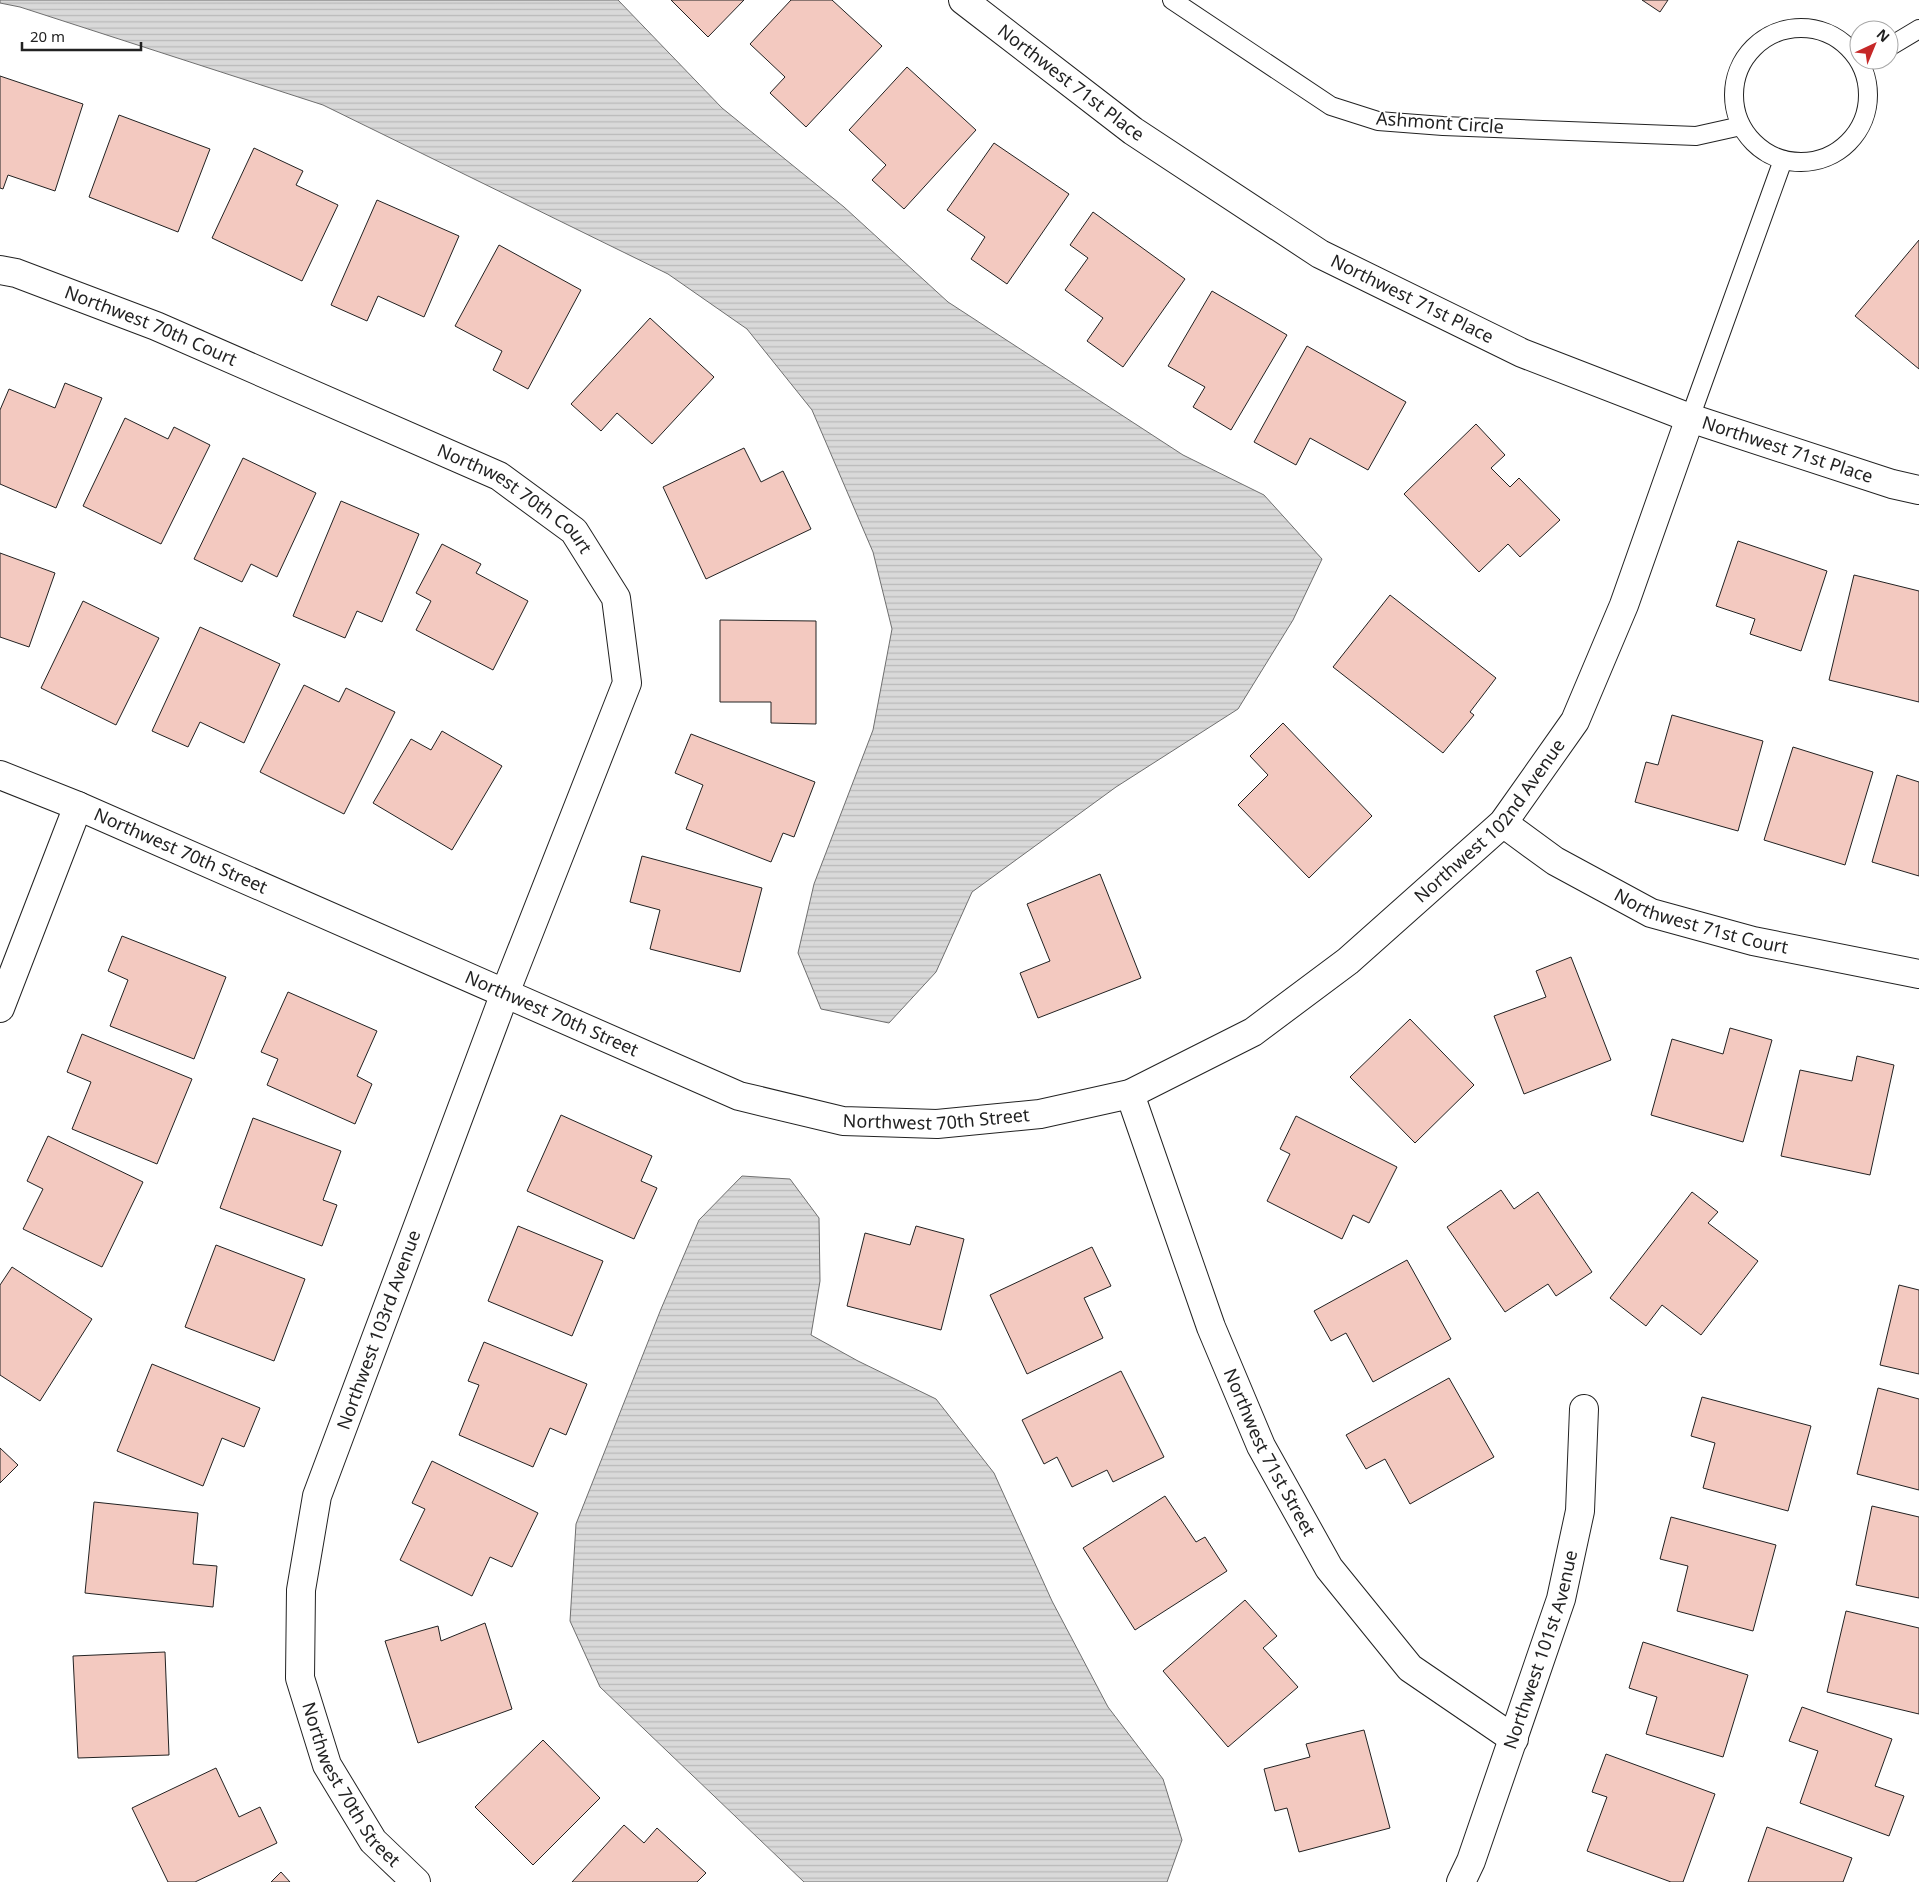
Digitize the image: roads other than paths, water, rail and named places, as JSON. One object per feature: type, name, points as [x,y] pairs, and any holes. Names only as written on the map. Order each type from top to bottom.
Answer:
[{"type":"street","name":"Northwest 71st Place","points":[[963,0],[1133,131],[1320,254],[1522,353],[1690,418],[1892,484],[1919,490]]},
{"type":"street","name":"Northwest 70th Court","points":[[0,270],[16,273],[156,326],[499,476],[574,530],[616,598],[627,683],[504,993]]},
{"type":"street","name":"Northwest 102nd Avenue","points":[[1130,1094],[1253,1032],[1348,960],[1503,823],[1575,721],[1624,605],[1690,418]]},
{"type":"street","name":"Northwest 70th Street","points":[[0,775],[78,806],[739,1096],[843,1121],[937,1124],[1040,1114],[1130,1094]]},
{"type":"street","points":[[0,1008],[78,806]]},
{"type":"street","name":"Northwest 71st Court","points":[[1503,823],[1555,861],[1651,913],[1753,941],[1919,974]]},
{"type":"street","name":"Northwest 103rd Avenue","points":[[300,1678],[301,1590],[317,1496],[504,993]]},
{"type":"street","name":"Northwest 71st Street","points":[[1130,1094],[1211,1327],[1261,1446],[1329,1568],[1410,1668],[1514,1739]]},
{"type":"street","name":"Northwest 101st Avenue","points":[[1462,1882],[1472,1861],[1561,1599],[1580,1511],[1584,1409]]},
{"type":"street","name":"Northwest 70th Street","points":[[300,1678],[327,1766],[373,1842],[416,1882]]},
{"type":"lane","name":"Ashmont Circle","points":[[1172,0],[1331,106],[1378,121],[1443,126],[1696,136],[1741,126]]},
{"type":"lane","points":[[1849,48],[1844,43],[1820,31],[1794,28],[1769,36],[1749,52],[1737,75],[1734,101],[1741,126],[1752,141],[1766,153],[1783,160],[1806,163],[1828,157],[1846,146],[1860,128],[1867,107],[1867,84],[1864,70]]},
{"type":"lane","points":[[1899,41],[1919,29]]},
{"type":"lane","points":[[1690,418],[1783,160]]}]
